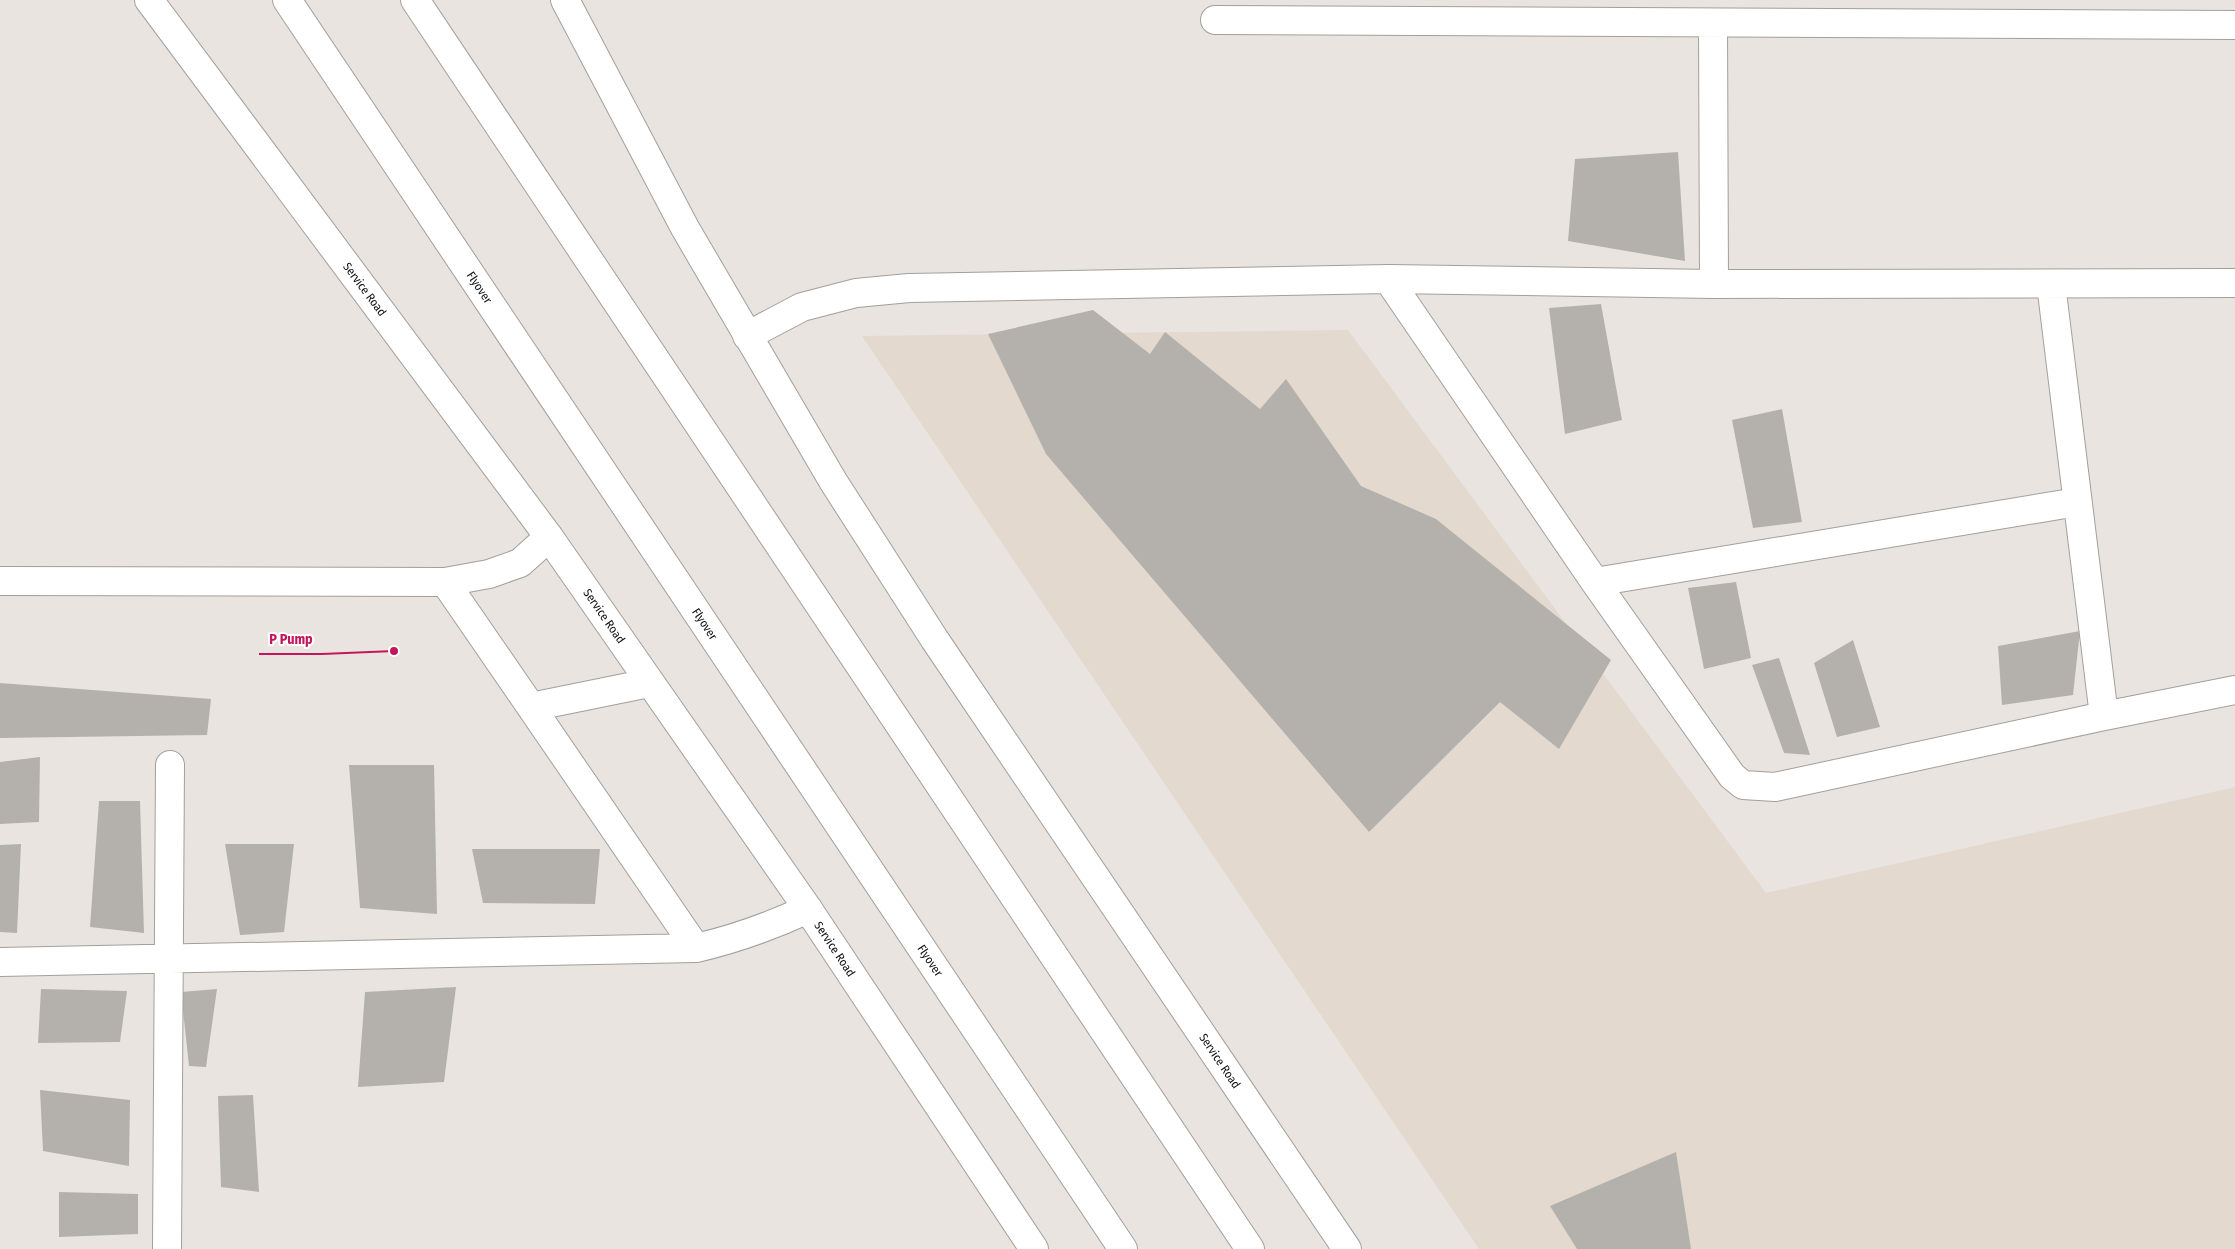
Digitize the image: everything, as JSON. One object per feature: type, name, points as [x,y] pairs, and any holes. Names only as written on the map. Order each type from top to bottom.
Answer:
[{"type":"main road","name":"Service Road","points":[[149,0],[549,537],[808,909],[1034,1249]]},
{"type":"main road","name":"Flyover","points":[[286,0],[1123,1249]]},
{"type":"main road","points":[[415,0],[1250,1249]]},
{"type":"main road","name":"Service Road","points":[[565,0],[685,228],[833,481],[936,640],[1347,1249]]},
{"type":"main road","points":[[1215,20],[2235,25]]},
{"type":"main road","points":[[1713,23],[1714,284]]},
{"type":"main road","points":[[747,336],[802,307],[856,293],[891,290],[1388,279],[1714,284],[2235,283]]},
{"type":"main road","points":[[1388,279],[1595,582],[1732,776],[1743,784],[1775,787],[2104,716],[2235,690]]},
{"type":"main road","points":[[2051,284],[2104,716]]},
{"type":"main road","points":[[1595,582],[2077,502]]},
{"type":"main road","points":[[0,582],[445,582],[490,574],[520,563],[549,537]]},
{"type":"main road","points":[[445,582],[696,948]]},
{"type":"main road","points":[[531,707],[649,683]]},
{"type":"main road","points":[[167,1249],[170,765]]},
{"type":"main road","points":[[0,962],[696,948],[736,939],[770,927],[808,909]]},
{"type":"shaded area","points":[[1348,330],[1766,893],[2235,787],[2235,1249],[1479,1249],[862,336]]},
{"type":"building","points":[[1678,152],[1685,261],[1568,241],[1575,159]]},
{"type":"building","points":[[1601,304],[1622,420],[1565,434],[1549,308]]},
{"type":"building","points":[[1093,310],[1150,354],[1165,332],[1260,409],[1286,379],[1361,486],[1436,519],[1611,660],[1559,749],[1500,702],[1369,832],[1046,454],[988,334]]},
{"type":"building","points":[[1782,409],[1802,522],[1753,528],[1732,420]]},
{"type":"building","points":[[1736,582],[1751,658],[1704,669],[1688,588]]},
{"type":"building","points":[[2080,631],[2073,695],[2002,705],[1998,646]]},
{"type":"building","points":[[1853,640],[1880,727],[1837,737],[1814,663]]},
{"type":"building","points":[[1779,658],[1810,755],[1784,753],[1752,665]]},
{"type":"building","points":[[0,683],[211,699],[207,735],[0,738]]},
{"type":"building","points":[[40,757],[39,822],[0,824],[0,762]]},
{"type":"building","points":[[349,765],[434,765],[437,914],[360,908]]},
{"type":"building","points":[[99,801],[140,801],[144,933],[90,927]]},
{"type":"building","points":[[21,844],[17,933],[0,932],[0,845]]},
{"type":"building","points":[[225,844],[294,844],[284,932],[240,935]]},
{"type":"building","points":[[472,849],[600,849],[595,904],[483,903]]},
{"type":"building","points":[[456,987],[444,1082],[358,1087],[365,992]]},
{"type":"building","points":[[41,989],[127,991],[120,1042],[38,1043]]},
{"type":"building","points":[[217,989],[206,1067],[189,1066],[181,992]]},
{"type":"building","points":[[40,1090],[130,1100],[129,1166],[43,1151]]},
{"type":"building","points":[[253,1095],[259,1192],[221,1187],[218,1096]]},
{"type":"building","points":[[1676,1152],[1691,1249],[1577,1249],[1550,1206]]},
{"type":"building","points":[[59,1192],[138,1194],[138,1234],[59,1237]]},
{"type":"place","name":"P Pump","points":[[394,651]]}]
